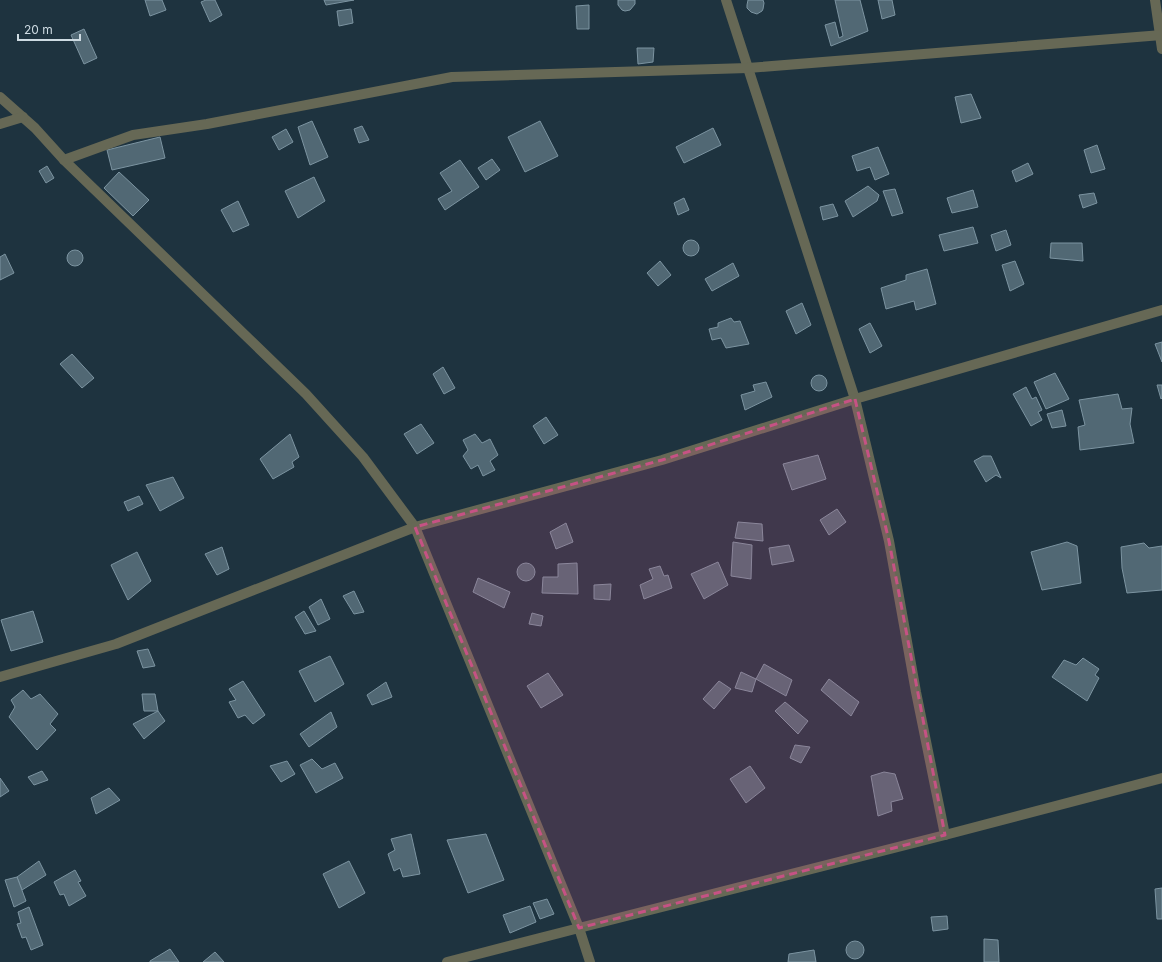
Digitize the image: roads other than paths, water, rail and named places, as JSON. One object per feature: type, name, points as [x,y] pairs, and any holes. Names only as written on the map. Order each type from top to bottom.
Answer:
[{"type":"street","points":[[726,0],[855,399],[889,541],[916,692],[945,835]]},
{"type":"street","points":[[1155,0],[1162,48]]},
{"type":"street","points":[[64,160],[133,135],[207,124],[452,76],[748,68],[1161,35]]},
{"type":"street","points":[[0,97],[35,128],[64,160],[306,394],[363,457],[415,527],[579,928],[590,962]]},
{"type":"street","points":[[0,124],[23,117]]},
{"type":"street","points":[[0,677],[116,644],[415,527],[662,460],[855,399],[1162,310]]},
{"type":"street","points":[[447,962],[1162,778]]}]
